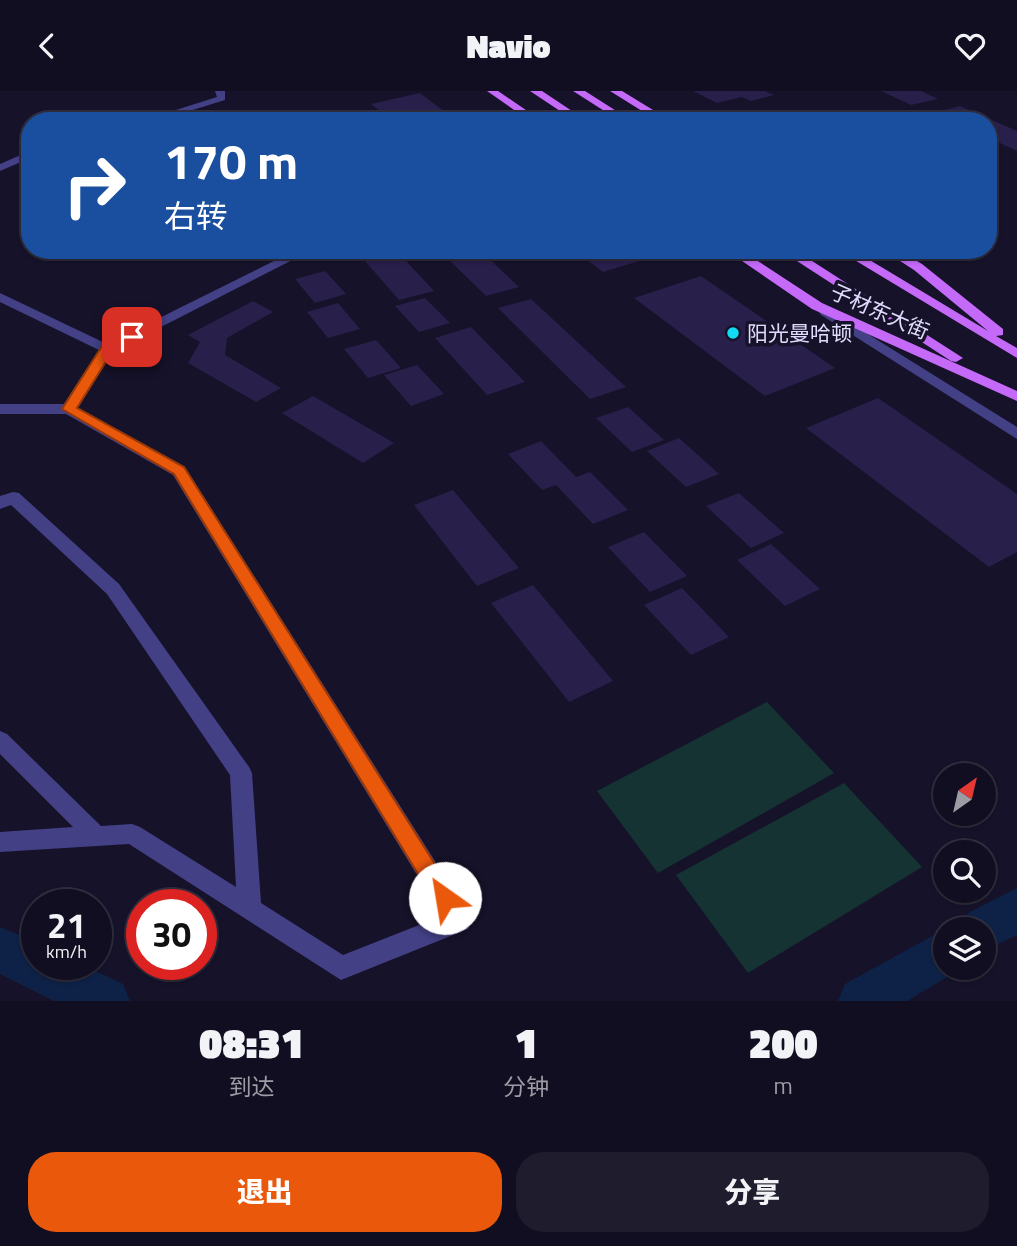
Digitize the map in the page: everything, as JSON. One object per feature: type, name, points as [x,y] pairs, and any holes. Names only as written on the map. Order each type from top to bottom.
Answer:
[{"type":"main road","points":[[492,91],[524,112]]},
{"type":"main road","points":[[535,91],[568,112]]},
{"type":"main road","points":[[578,91],[612,112]]},
{"type":"main road","points":[[615,91],[651,112]]},
{"type":"main road","name":"子材东大街","points":[[746,259],[817,306],[1012,393]]},
{"type":"main road","points":[[800,259],[1012,393]]},
{"type":"main road","points":[[859,259],[1017,354]]},
{"type":"main road","name":"子材东大街","points":[[904,259],[918,267],[1017,348]]},
{"type":"street","points":[[177,112],[222,98],[220,91]]},
{"type":"street","points":[[0,168],[21,158]]},
{"type":"street","points":[[69,409],[107,349],[288,259]]},
{"type":"street","points":[[0,297],[107,349]]},
{"type":"street","points":[[817,306],[1017,434]]},
{"type":"street","points":[[0,409],[69,409],[179,471],[460,921],[341,968],[132,834],[0,842]]},
{"type":"street","points":[[0,503],[13,497],[113,589],[241,773],[249,909]]},
{"type":"street","points":[[0,740],[96,836]]},
{"type":"green space","points":[[767,702],[834,773],[658,873],[597,791]]},
{"type":"green space","points":[[844,783],[922,867],[748,973],[676,875]]},
{"type":"building","points":[[693,91],[765,91],[774,95],[751,101],[742,97],[717,103]]},
{"type":"building","points":[[881,91],[921,91],[938,99],[911,105]]},
{"type":"building","points":[[420,93],[445,112],[381,112],[371,104]]},
{"type":"building","points":[[960,106],[974,112],[937,112]]},
{"type":"building","points":[[997,122],[1017,131],[1017,151],[997,142]]},
{"type":"building","points":[[363,259],[404,259],[434,291],[399,300]]},
{"type":"building","points":[[448,259],[489,259],[519,287],[486,296]]},
{"type":"building","points":[[586,259],[646,259],[603,272]]},
{"type":"building","points":[[325,271],[346,294],[315,303],[295,279]]},
{"type":"building","name":"阳光曼哈顿","points":[[701,276],[835,368],[765,396],[634,298]]},
{"type":"building","points":[[425,298],[450,323],[419,332],[395,306]]},
{"type":"building","points":[[531,299],[626,387],[590,399],[498,308]]},
{"type":"building","points":[[253,301],[273,312],[227,338],[225,355],[281,388],[256,402],[188,363],[200,342],[188,335]]},
{"type":"building","points":[[338,303],[360,329],[328,338],[307,312]]},
{"type":"building","points":[[471,327],[525,382],[487,395],[435,338]]},
{"type":"building","points":[[376,340],[401,368],[368,378],[344,349]]},
{"type":"building","points":[[417,365],[444,394],[411,406],[384,375]]},
{"type":"building","points":[[313,396],[394,443],[363,463],[282,413]]},
{"type":"building","points":[[878,398],[1017,494],[1017,552],[989,567],[806,428]]},
{"type":"building","points":[[628,407],[664,440],[632,452],[596,418]]},
{"type":"building","points":[[679,438],[719,474],[686,487],[647,451]]},
{"type":"building","points":[[541,441],[576,477],[590,472],[628,510],[593,524],[556,485],[542,490],[508,454]]},
{"type":"building","points":[[453,490],[519,568],[477,586],[414,505]]},
{"type":"building","points":[[739,493],[784,533],[751,548],[706,506]]},
{"type":"building","points":[[644,532],[687,576],[650,592],[608,547]]},
{"type":"building","points":[[771,544],[820,589],[785,606],[737,560]]},
{"type":"building","points":[[533,585],[613,681],[569,702],[491,603]]},
{"type":"building","points":[[682,588],[729,637],[691,655],[644,605]]},
{"type":"waterway","points":[[996,922],[1017,910]]},
{"type":"waterway","points":[[0,950],[106,1001]]},
{"type":"waterway","points":[[862,1001],[933,959]]},
{"type":"place","name":"阳光曼哈顿","points":[[733,333]]},
{"type":"route","points":[[132,337],[107,349],[69,409],[179,471],[445,898]]}]
